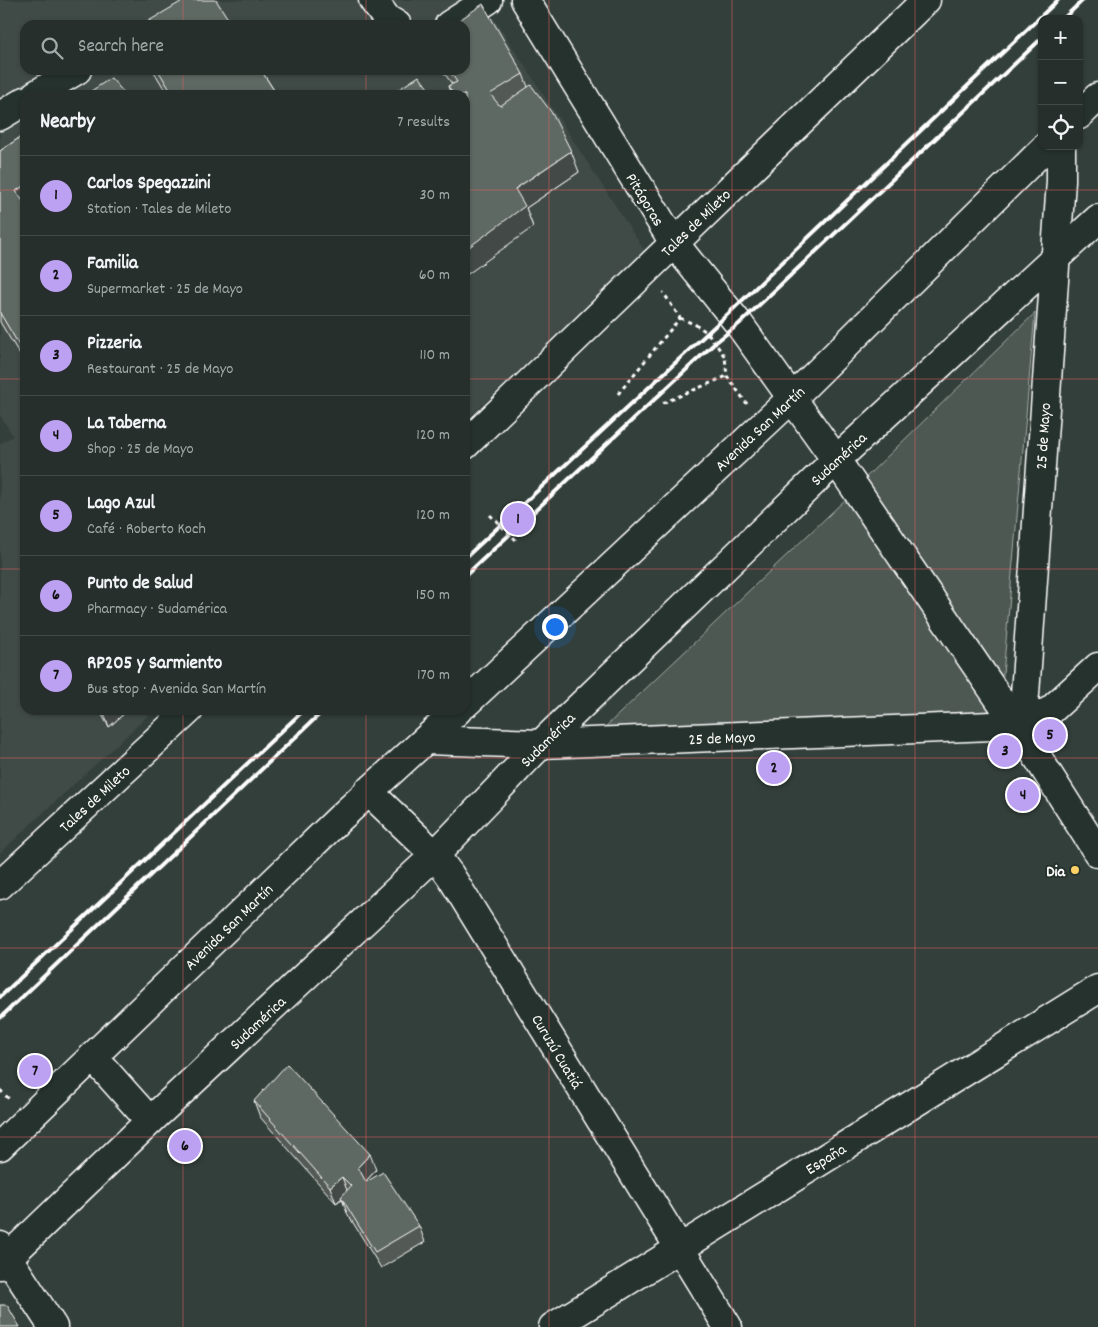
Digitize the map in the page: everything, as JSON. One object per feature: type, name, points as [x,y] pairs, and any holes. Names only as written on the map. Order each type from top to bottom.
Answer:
[{"type":"street","points":[[373,0],[388,20]]},
{"type":"street","points":[[457,20],[488,0]]},
{"type":"street","name":"Pitágoras","points":[[525,0],[674,243],[739,324],[836,460],[1017,725]]},
{"type":"street","name":"Tales de Mileto","points":[[470,440],[926,0]]},
{"type":"street","points":[[43,90],[69,75]]},
{"type":"street","points":[[1083,111],[1098,98]]},
{"type":"street","points":[[0,116],[20,104]]},
{"type":"street","name":"Avenida San Martín","points":[[470,699],[791,399],[1043,150]]},
{"type":"street","name":"25 de Mayo","points":[[426,740],[541,744],[1017,725],[1025,694],[1061,181],[1061,150]]},
{"type":"street","name":"Sudamérica","points":[[3,1256],[435,855],[541,744],[836,460],[1098,219]]},
{"type":"street","points":[[1098,667],[1050,711],[1017,725],[1098,853]]},
{"type":"street","name":"Tales de Mileto","points":[[0,885],[184,715]]},
{"type":"street","name":"Avenida San Martín","points":[[0,1146],[368,791],[453,715]]},
{"type":"street","name":"Curuzú Cuatiá","points":[[368,791],[435,855],[450,875],[728,1327]]},
{"type":"street","name":"España","points":[[553,1327],[1098,989]]},
{"type":"street","points":[[93,1057],[150,1121]]},
{"type":"street","points":[[3,1256],[53,1327]]},
{"type":"path","points":[[648,269],[680,318],[708,333],[725,357],[727,376],[763,424]]},
{"type":"path","points":[[618,394],[680,318]]},
{"type":"path","points":[[663,403],[727,376]]},
{"type":"path","points":[[490,515],[517,541]]},
{"type":"shaded area","points":[[0,0],[482,0],[646,253],[470,416],[470,90],[20,90],[20,715],[149,715],[0,853],[0,444],[13,436],[0,415]]},
{"type":"shaded area","points":[[1035,313],[1002,686],[862,481]]},
{"type":"shaded area","points":[[847,498],[993,712],[602,730]]},
{"type":"building","points":[[184,0],[216,0],[229,20],[150,20]]},
{"type":"building","points":[[483,4],[523,74],[490,94],[500,106],[531,85],[552,113],[571,151],[515,189],[525,206],[470,246],[470,90],[451,90],[448,86],[457,82],[452,75],[470,75],[470,20],[459,20]]},
{"type":"building","points":[[161,75],[264,75],[274,90],[170,90]]},
{"type":"building","points":[[419,76],[429,90],[398,90]]},
{"type":"building","points":[[111,78],[122,90],[93,90]]},
{"type":"building","points":[[20,137],[20,188],[16,191],[20,197],[20,347],[0,313],[0,151]]},
{"type":"building","points":[[287,1064],[370,1154],[358,1167],[366,1182],[383,1172],[419,1226],[375,1252],[341,1197],[351,1186],[342,1177],[330,1187],[254,1101]]},
{"type":"building","points":[[0,1305],[7,1305],[20,1327],[0,1327]]},
{"type":"railway","points":[[470,553],[729,313],[1058,0]]},
{"type":"railway","points":[[1067,15],[1083,0]]},
{"type":"railway","points":[[470,571],[715,343],[739,324],[1038,42]]},
{"type":"railway","points":[[0,997],[299,715]]},
{"type":"railway","points":[[0,1018],[319,715]]},
{"type":"place","name":"Carlos Spegazzini","points":[[518,519]]},
{"type":"place","name":"Lago Azul","points":[[1050,735]]},
{"type":"place","name":"Pizzeria","points":[[1005,751]]},
{"type":"place","name":"Familia","points":[[774,768]]},
{"type":"place","name":"La Taberna","points":[[1023,795]]},
{"type":"place","name":"Dia","points":[[1075,870]]},
{"type":"place","name":"RP205 y Sarmiento","points":[[35,1071]]},
{"type":"place","name":"Punto de Salud","points":[[185,1146]]}]
